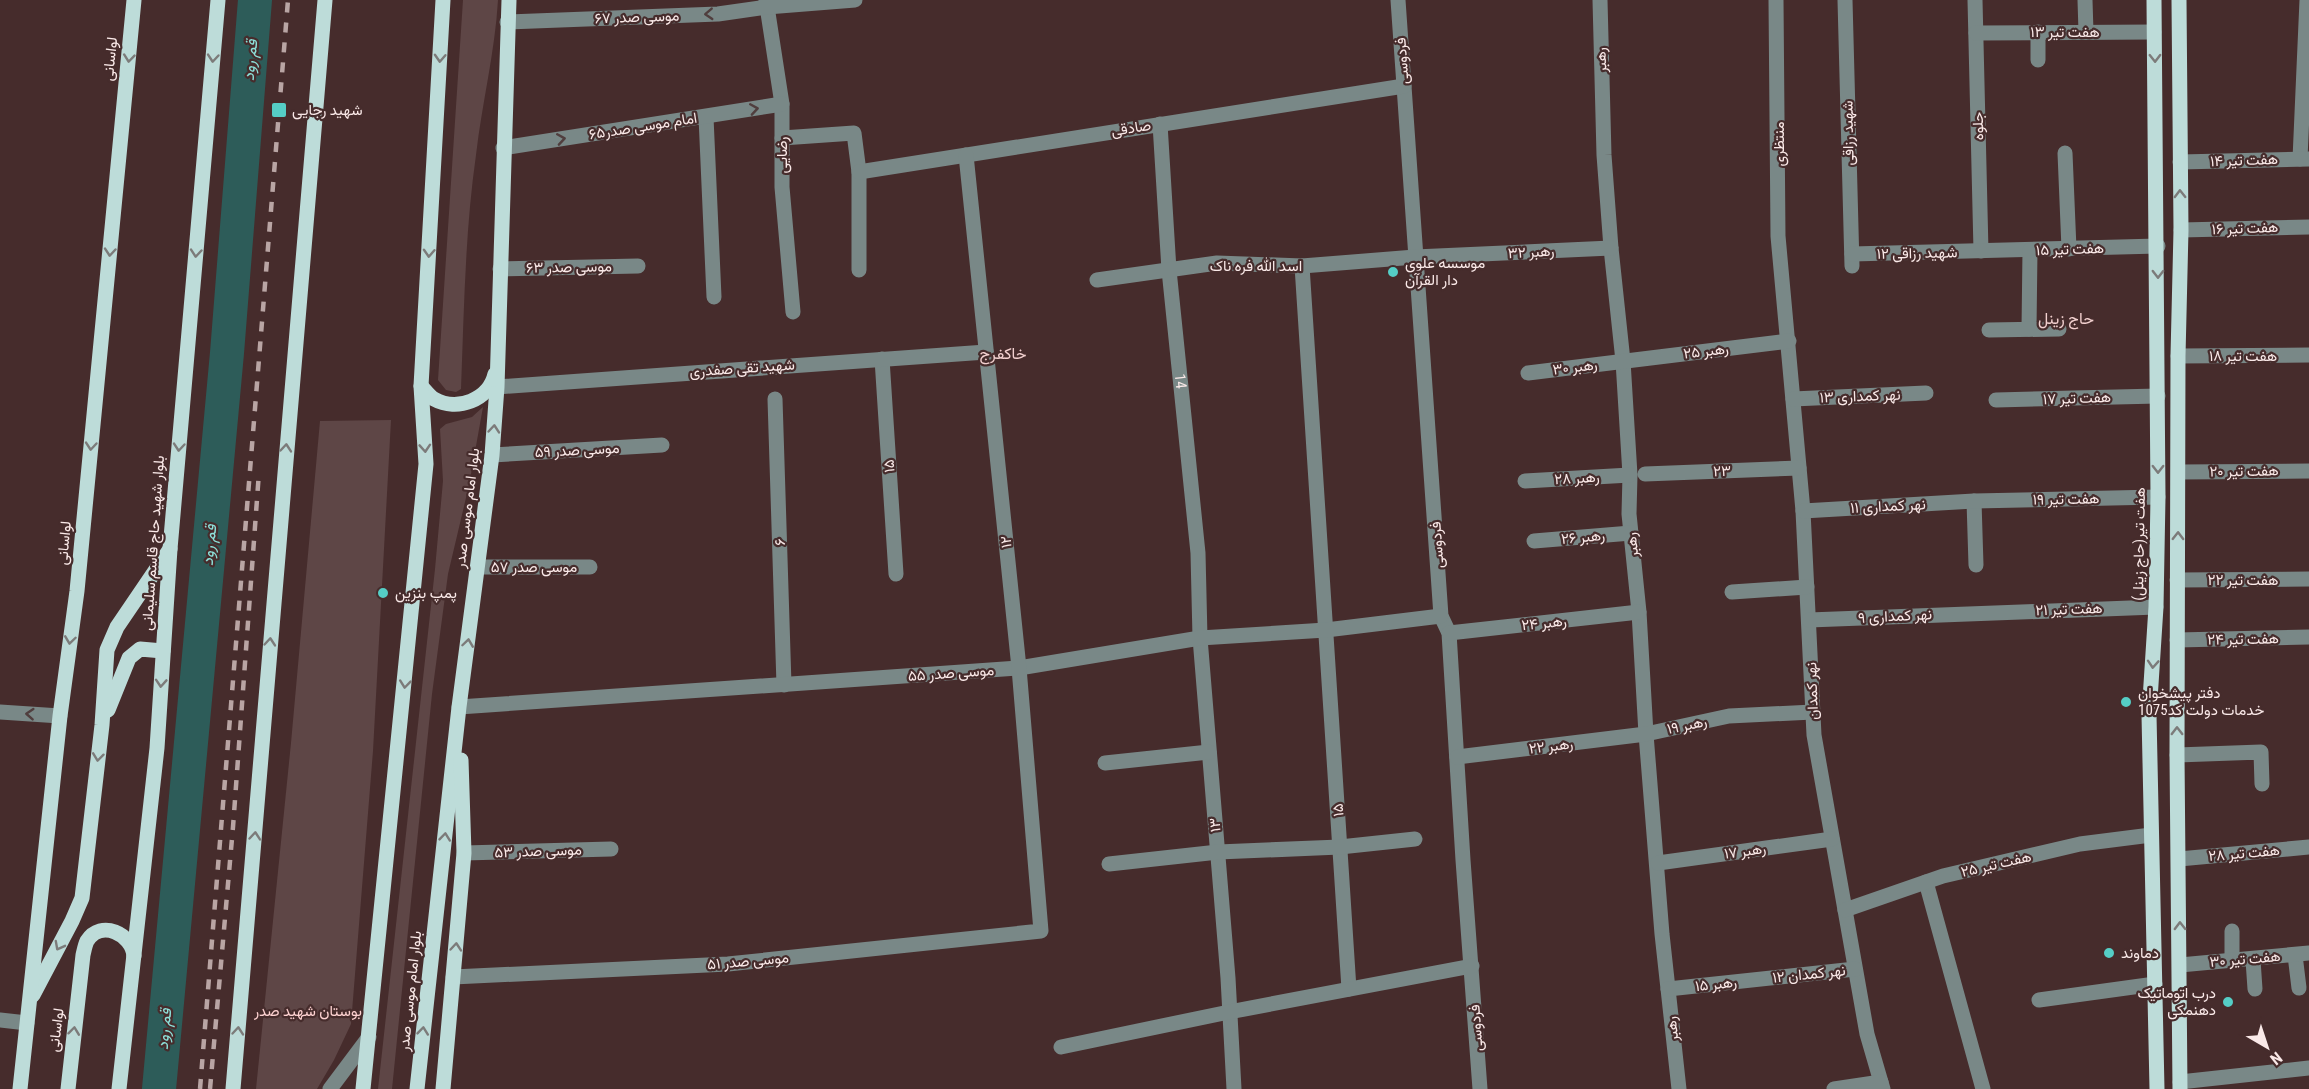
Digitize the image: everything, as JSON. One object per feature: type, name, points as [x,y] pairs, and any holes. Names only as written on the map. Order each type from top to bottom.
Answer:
[{"type":"main road","name":"لواسانی","points":[[20,1089],[60,716],[77,591],[134,0]]},
{"type":"main road","name":"بلوار شهید حاج قاسم سلیمانی","points":[[119,1089],[157,748],[170,549],[218,0]]},
{"type":"main road","points":[[233,1089],[325,0]]},
{"type":"main road","points":[[363,1089],[426,464],[421,386],[444,0]]},
{"type":"main road","name":"بلوار امام موسی صدر","points":[[417,1089],[459,707],[492,455],[498,364],[509,0]]},
{"type":"main road","name":"هفت تیر(حاج زینل)","points":[[2154,0],[2158,246],[2158,497],[2156,607],[2149,715],[2157,1089]]},
{"type":"main road","points":[[2179,0],[2181,230],[2178,356],[2177,755],[2180,1085]]},
{"type":"main road","points":[[421,386],[433,398],[450,405],[467,404],[483,395],[494,381],[498,364]]},
{"type":"main road","points":[[28,1002],[82,898],[102,725],[108,650],[117,627],[170,549]]},
{"type":"main road","points":[[102,725],[129,658],[140,649],[163,651]]},
{"type":"main road","points":[[443,1089],[464,854],[459,707]]},
{"type":"main road","name":"لواسانی","points":[[68,1089],[83,955],[87,941],[105,931],[119,933],[131,944],[134,960]]},
{"type":"street","name":"موسی صدر ۶۷","points":[[507,22],[718,14],[766,4],[855,0]]},
{"type":"street","name":"فردوسی","points":[[1398,0],[1441,616],[1449,633],[1480,1089]]},
{"type":"street","name":"رهبر","points":[[1600,0],[1604,155],[1611,248],[1637,475],[1631,533],[1639,612],[1662,934],[1679,1089]]},
{"type":"street","name":"منتظری","points":[[1776,0],[1778,236],[1784,288]]},
{"type":"street","name":"شهید رزاقی","points":[[1845,0],[1852,260]]},
{"type":"street","name":"جلوه","points":[[1975,0],[1982,251]]},
{"type":"street","points":[[2085,0],[2085,32]]},
{"type":"street","points":[[2305,159],[2307,0]]},
{"type":"street","name":"رضایی","points":[[766,4],[782,104],[782,187],[793,312]]},
{"type":"street","points":[[2038,32],[2038,60]]},
{"type":"street","name":"هفت تیر ۱۳","points":[[1976,33],[2154,32]]},
{"type":"street","name":"صادقی","points":[[859,172],[1404,86]]},
{"type":"street","name":"امام موسی صدر۶۵","points":[[503,148],[782,104]]},
{"type":"street","points":[[706,117],[714,297]]},
{"type":"street","name":"14","points":[[1160,124],[1169,270],[1198,553],[1200,638]]},
{"type":"street","points":[[782,138],[854,133],[859,172],[859,270]]},
{"type":"street","points":[[2065,153],[2069,249]]},
{"type":"street","name":"۱۲","points":[[966,155],[1019,668],[1041,931]]},
{"type":"street","name":"هفت تیر ۱۴","points":[[2180,162],[2305,159]]},
{"type":"street","name":"هفت تیر ۱۶","points":[[2181,230],[2309,227]]},
{"type":"street","name":"هفت تیر ۱۵","points":[[1982,251],[2158,246]]},
{"type":"street","name":"رهبر ۳۲","points":[[1415,257],[1611,248]]},
{"type":"street","points":[[2029,329],[2031,250]]},
{"type":"street","name":"شهید رزاقی ۱۲","points":[[1852,260],[1982,251]]},
{"type":"street","name":"اسد الله فره ناک","points":[[1097,280],[1217,264],[1302,266],[1415,257]]},
{"type":"street","name":"موسی صدر ۶۳","points":[[500,269],[638,266]]},
{"type":"street","name":"۱۵","points":[[1302,266],[1349,989]]},
{"type":"street","name":"نهر کمدان","points":[[1784,288],[1803,511],[1814,735],[1867,1034],[1882,1085]]},
{"type":"street","points":[[1989,330],[2059,329]]},
{"type":"street","name":"رهبر ۲۵","points":[[1623,361],[1789,341]]},
{"type":"street","name":"شهید تقی صفدری","points":[[497,387],[986,352]]},
{"type":"street","name":"هفت تیر ۱۸","points":[[2178,356],[2309,356]]},
{"type":"street","name":"۱۵","points":[[882,359],[896,574]]},
{"type":"street","name":"رهبر ۳۰","points":[[1528,373],[1623,361]]},
{"type":"street","name":"نهر کمداری ۱۳","points":[[1793,399],[1926,393]]},
{"type":"street","name":"هفت تیر ۱۷","points":[[1996,400],[2158,396]]},
{"type":"street","name":"۶","points":[[775,399],[784,685]]},
{"type":"street","name":"موسی صدر ۵۹","points":[[492,455],[662,445]]},
{"type":"street","name":"۲۳","points":[[1637,475],[1799,468]]},
{"type":"street","name":"هفت تیر ۲۰","points":[[2179,472],[2309,471]]},
{"type":"street","name":"رهبر ۲۸","points":[[1525,481],[1637,475]]},
{"type":"street","name":"هفت تیر ۱۹","points":[[1974,501],[2158,497]]},
{"type":"street","points":[[1974,501],[1976,565]]},
{"type":"street","name":"نهر کمداری ۱۱","points":[[1803,511],[1974,501]]},
{"type":"street","name":"رهبر ۲۶","points":[[1534,541],[1631,533]]},
{"type":"street","name":"موسی صدر ۵۷","points":[[478,567],[590,567]]},
{"type":"street","name":"هفت تیر ۲۲","points":[[2177,580],[2309,579]]},
{"type":"street","points":[[1732,592],[1807,587]]},
{"type":"street","name":"هفت تیر ۲۱","points":[[1982,612],[2156,607]]},
{"type":"street","name":"رهبر ۲۴","points":[[1449,633],[1639,612]]},
{"type":"street","name":"نهر کمداری ۹","points":[[1809,620],[1982,612]]},
{"type":"street","name":"موسی صدر ۵۵","points":[[459,707],[1019,668],[1200,638],[1326,630],[1441,616]]},
{"type":"street","name":"۱۳","points":[[1200,638],[1228,978],[1234,1089]]},
{"type":"street","name":"هفت تیر ۲۴","points":[[2177,640],[2309,638]]},
{"type":"street","points":[[0,712],[60,716]]},
{"type":"street","name":"رهبر ۱۹","points":[[1646,734],[1729,717],[1813,712]]},
{"type":"street","name":"رهبر ۲۲","points":[[1456,757],[1646,734]]},
{"type":"street","points":[[1105,763],[1209,752]]},
{"type":"street","points":[[2177,755],[2260,752],[2262,784]]},
{"type":"street","name":"هفت تیر ۲۵","points":[[1845,910],[1926,882],[2080,844],[2151,835]]},
{"type":"street","points":[[1109,864],[1218,852],[1340,847],[1415,838]]},
{"type":"street","name":"رهبر ۱۷","points":[[1658,862],[1832,839]]},
{"type":"street","name":"هفت تیر ۲۸","points":[[2179,859],[2309,847]]},
{"type":"street","name":"موسی صدر ۵۳","points":[[464,854],[611,849]]},
{"type":"street","points":[[1926,882],[1983,1089]]},
{"type":"street","name":"موسی صدر ۵۱","points":[[453,977],[728,964],[1041,931]]},
{"type":"street","points":[[2232,932],[2232,961]]},
{"type":"street","points":[[2299,988],[2302,954]]},
{"type":"street","name":"هفت تیر ۳۰","points":[[2180,965],[2302,954]]},
{"type":"street","points":[[2253,960],[2255,988]]},
{"type":"street","points":[[1061,1047],[1229,1012],[1472,966]]},
{"type":"street","name":"نهر کمدان ۱۲","points":[[1763,979],[1855,969]]},
{"type":"street","name":"رهبر ۱۵","points":[[1668,989],[1763,979]]},
{"type":"street","points":[[2039,1000],[2155,984]]},
{"type":"street","points":[[0,1020],[27,1023]]},
{"type":"street","points":[[330,1089],[369,1036]]},
{"type":"street","points":[[2180,1085],[2309,1068]]},
{"type":"street","points":[[1834,1089],[1882,1085]]},
{"type":"green space","points":[[463,0],[498,0],[472,184],[461,389],[456,392],[446,390],[438,380]]},
{"type":"green space","points":[[483,407],[469,485],[448,574],[432,694],[392,1089],[378,1089],[435,569],[443,481],[440,429],[446,424],[472,417]]},
{"type":"green space","name":"بوستان شهید صدر","points":[[391,420],[373,751],[351,1024],[317,1089],[256,1089],[291,743],[320,421]]},
{"type":"waterway","name":"قم رود","points":[[159,1089],[227,353],[255,0]]},
{"type":"railway","points":[[200,1089],[288,0]]},
{"type":"railway","points":[[210,1089],[233,827],[259,472]]},
{"type":"place","name":"شهید رجایی","points":[[279,110]]},
{"type":"place","name":"موسسه علوی دار القرآن","points":[[1393,272]]},
{"type":"place","name":"پمپ بنزین","points":[[383,593]]},
{"type":"place","name":"دفتر پیشخوان خدمات دولت کد1075","points":[[2126,702]]},
{"type":"place","name":"دماوند","points":[[2109,953]]},
{"type":"place","name":"درب اتوماتیک دهنمکی","points":[[2228,1002]]},
{"type":"district","name":"حاج زینل","points":[[2066,318]]},
{"type":"district","name":"خاکفرج","points":[[1003,353]]}]
